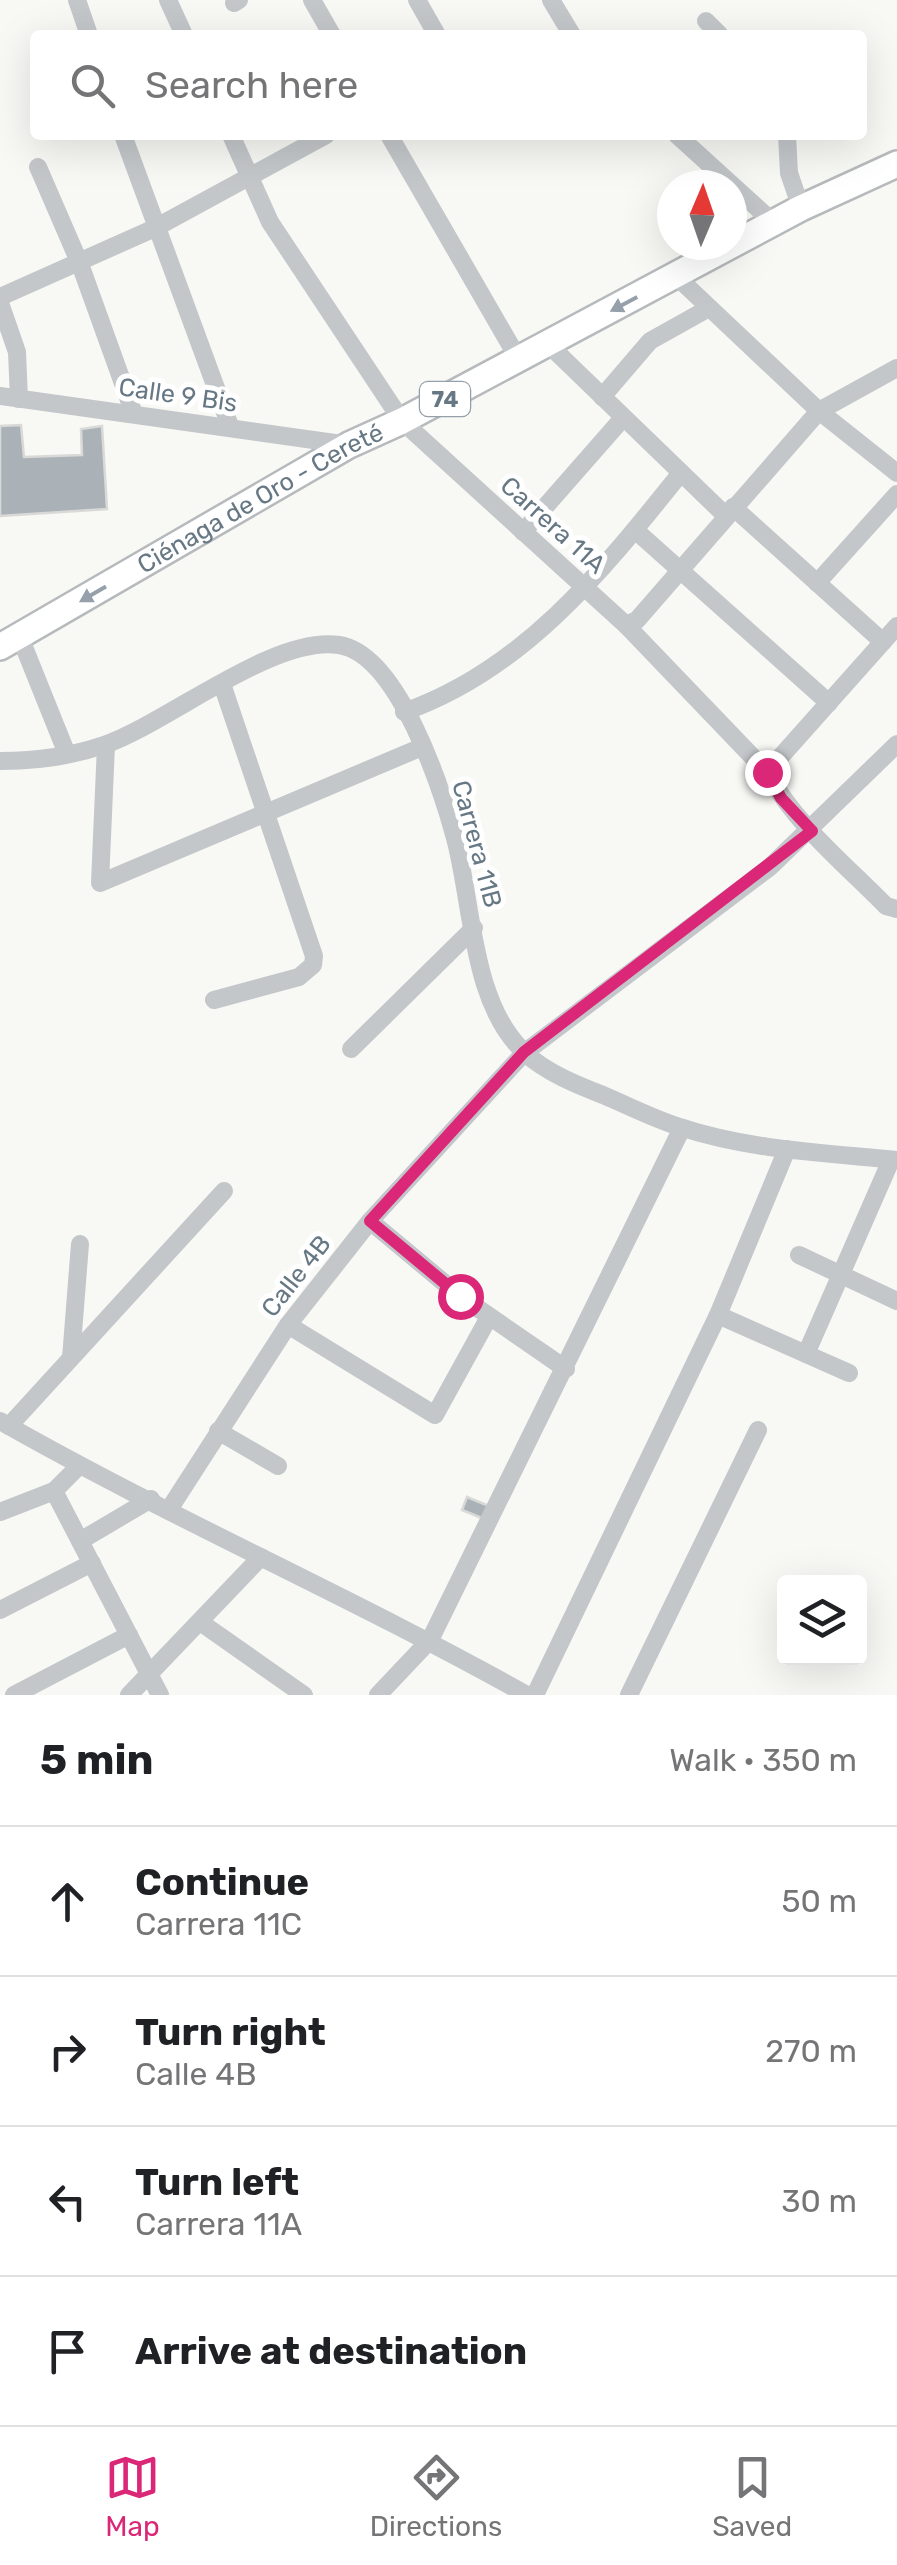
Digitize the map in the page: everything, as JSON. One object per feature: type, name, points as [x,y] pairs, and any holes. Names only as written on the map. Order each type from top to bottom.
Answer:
[{"type":"highway","name":"Ciénaga de Oro - Cereté","points":[[10,642],[349,445],[402,422],[801,208],[895,168]]},
{"type":"street","points":[[77,0],[87,30]]},
{"type":"street","points":[[168,0],[182,30]]},
{"type":"street","points":[[312,0],[329,30]]},
{"type":"street","points":[[417,0],[434,30]]},
{"type":"street","points":[[551,0],[569,30]]},
{"type":"street","points":[[706,21],[715,30]]},
{"type":"street","points":[[125,140],[230,426]]},
{"type":"street","name":"Carrera 11A","points":[[233,140],[270,222],[402,422],[626,625],[767,772],[781,798],[812,831],[886,906],[897,909]]},
{"type":"street","points":[[10,397],[17,352],[0,300],[155,228],[317,140]]},
{"type":"street","points":[[392,140],[519,360]]},
{"type":"street","points":[[683,140],[774,223]]},
{"type":"street","points":[[787,140],[789,173],[801,208]]},
{"type":"street","points":[[38,167],[80,264],[134,414]]},
{"type":"street","points":[[677,277],[819,412],[897,473]]},
{"type":"street","points":[[602,397],[650,340],[709,308]]},
{"type":"street","points":[[548,344],[680,474],[817,582],[882,642]]},
{"type":"street","points":[[626,625],[637,620],[819,412],[897,368]]},
{"type":"street","name":"Calle 9 Bis","points":[[10,397],[349,445]]},
{"type":"street","points":[[523,532],[624,418]]},
{"type":"street","points":[[404,712],[438,700],[494,670],[545,630],[636,530],[680,474]]},
{"type":"street","points":[[817,582],[897,494]]},
{"type":"street","points":[[636,530],[829,703]]},
{"type":"street","points":[[767,772],[897,626]]},
{"type":"street","points":[[10,642],[67,754]]},
{"type":"street","name":"Carrera 11B","points":[[0,761],[67,754],[106,744],[275,658],[311,646],[338,645],[362,653],[382,670],[422,746],[454,836],[498,1014],[524,1052],[582,1087],[682,1128],[787,1149],[894,1160]]},
{"type":"street","points":[[214,1000],[299,977],[313,965],[314,956],[222,684]]},
{"type":"street","points":[[106,744],[100,883],[422,746]]},
{"type":"street","name":"Calle 4B","points":[[170,1508],[288,1325],[370,1221],[524,1052],[812,831],[897,744]]},
{"type":"street","points":[[350,1049],[474,928]]},
{"type":"street","points":[[378,1695],[430,1640],[682,1128]]},
{"type":"street","points":[[535,1695],[718,1315],[787,1149]]},
{"type":"street","points":[[806,1354],[894,1160]]},
{"type":"street","points":[[224,1191],[71,1358],[4,1423],[79,1466],[430,1640],[527,1695]]},
{"type":"street","points":[[370,1221],[489,1317],[566,1369]]},
{"type":"street","points":[[71,1358],[80,1244]]},
{"type":"street","points":[[799,1255],[897,1300]]},
{"type":"street","points":[[718,1315],[849,1373]]},
{"type":"street","points":[[288,1325],[435,1415],[489,1317]]},
{"type":"street","points":[[629,1695],[758,1430]]},
{"type":"street","points":[[218,1431],[278,1466]]},
{"type":"street","points":[[0,1512],[54,1490],[79,1466]]},
{"type":"street","points":[[54,1490],[160,1695]]},
{"type":"street","points":[[80,1541],[151,1500]]},
{"type":"street","points":[[129,1695],[261,1557]]},
{"type":"street","points":[[0,1610],[92,1563]]},
{"type":"street","points":[[200,1622],[304,1695]]},
{"type":"street","points":[[14,1695],[129,1635]]},
{"type":"building","points":[[21,425],[24,457],[82,455],[81,429],[102,426],[107,509],[0,516],[0,426]]},
{"type":"building","points":[[467,1497],[489,1506],[484,1519],[462,1510]]},
{"type":"route","points":[[460,1296],[370,1221],[524,1052],[812,831],[781,798],[767,772]]}]
